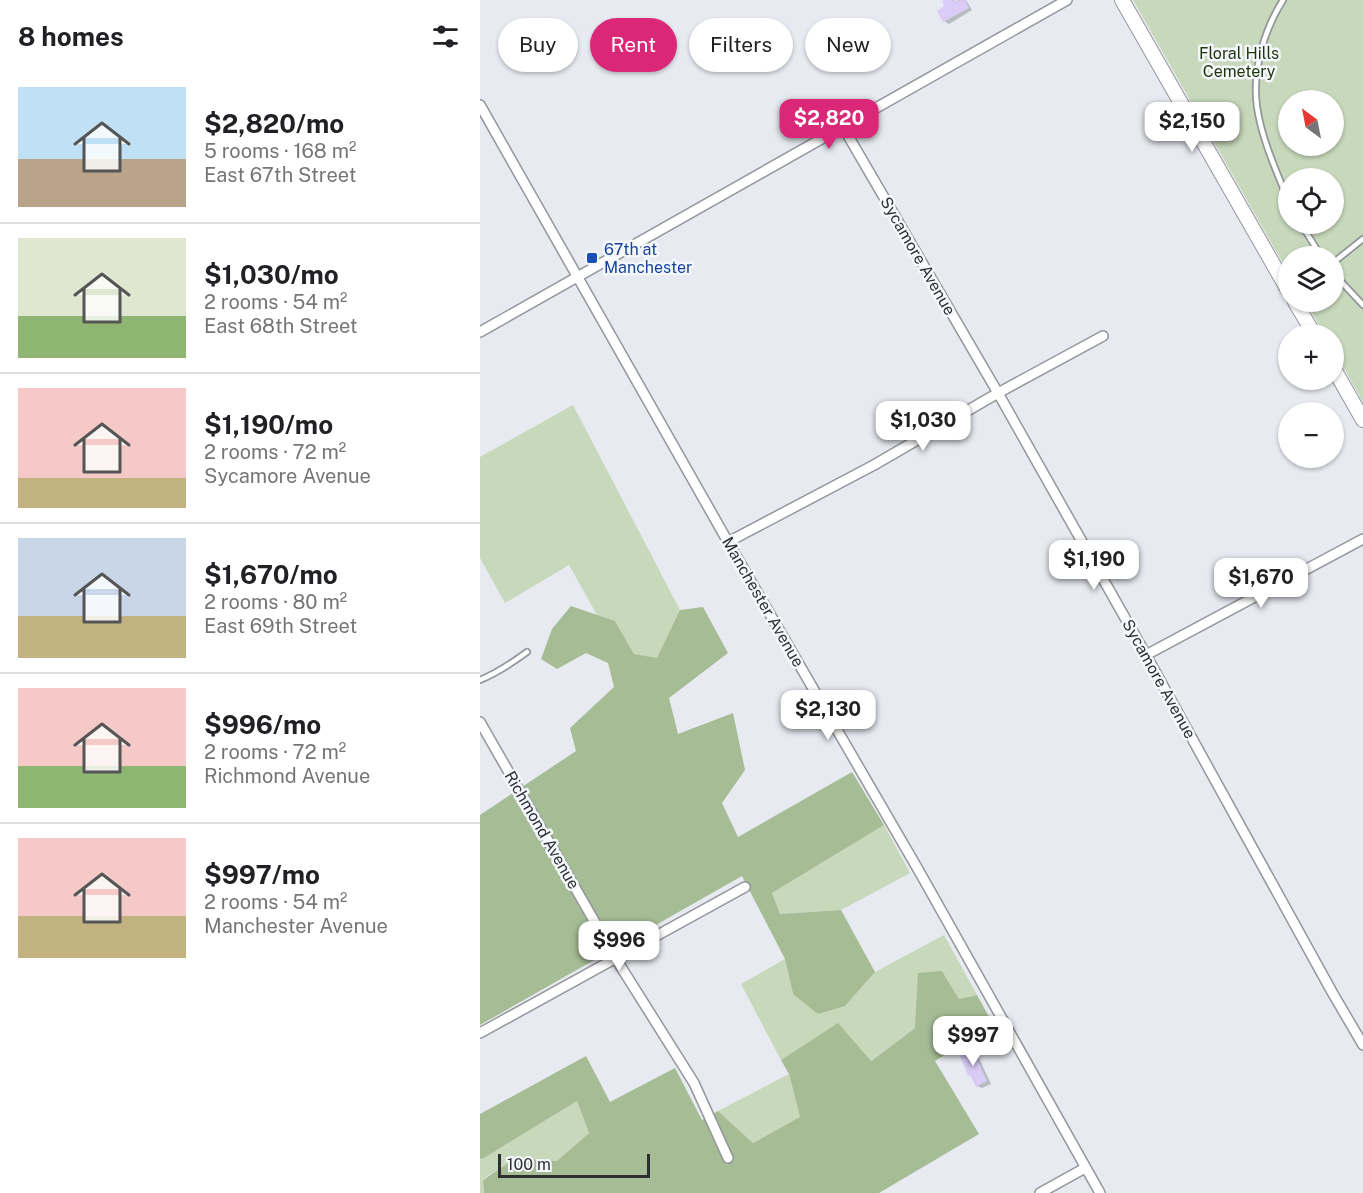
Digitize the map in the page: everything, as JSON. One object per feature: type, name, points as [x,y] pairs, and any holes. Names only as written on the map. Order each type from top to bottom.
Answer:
[{"type":"street","points":[[480,332],[1067,0]]},
{"type":"street","points":[[1122,0],[1278,273]]},
{"type":"street","name":"Manchester Avenue","points":[[480,105],[728,542],[919,871],[1100,1193]]},
{"type":"street","name":"Sycamore Avenue","points":[[843,127],[998,393],[1363,1045]]},
{"type":"street","points":[[728,542],[874,465],[998,393],[1103,336]]},
{"type":"street","points":[[1344,387],[1363,420]]},
{"type":"street","points":[[1146,655],[1363,539]]},
{"type":"street","name":"Richmond Avenue","points":[[480,722],[616,959],[694,1083],[728,1158]]},
{"type":"street","points":[[480,1033],[745,887]]},
{"type":"street","points":[[1040,1193],[1085,1168]]},
{"type":"lane","points":[[1278,176],[1263,131],[1257,106],[1256,85],[1258,64],[1265,38],[1283,0]]},
{"type":"lane","points":[[1344,254],[1363,239]]},
{"type":"lane","points":[[1344,285],[1363,305]]},
{"type":"lane","points":[[480,680],[506,667],[527,652]]},
{"type":"green space","name":"Floral Hills Cemetery","points":[[1133,0],[1363,0],[1363,402],[1344,368],[1344,324],[1318,324],[1312,312],[1344,312],[1344,246],[1278,246],[1278,254]]},
{"type":"green space","points":[[573,405],[680,610],[658,659],[634,654],[615,621],[597,615],[569,565],[505,603],[480,558],[480,457]]},
{"type":"green space","points":[[571,606],[615,621],[634,654],[657,658],[680,610],[703,607],[728,653],[669,698],[678,734],[733,713],[745,770],[722,803],[738,837],[852,772],[884,825],[772,893],[780,914],[841,910],[875,972],[845,1006],[818,1014],[793,994],[785,959],[742,876],[480,1025],[480,815],[576,751],[570,728],[614,687],[608,663],[586,653],[557,669],[541,659],[552,629]]},
{"type":"green space","points":[[884,825],[910,873],[841,910],[780,914],[772,893]]},
{"type":"green space","points":[[944,935],[977,995],[959,999],[942,971],[915,1028],[870,1061],[838,1024],[781,1060],[741,984],[785,959],[793,994],[845,1006],[875,972]]},
{"type":"green space","points":[[942,971],[959,999],[977,995],[994,1026],[935,1061],[979,1134],[879,1193],[484,1193],[483,1180],[514,1159],[557,1161],[589,1133],[577,1101],[480,1159],[480,1114],[586,1056],[610,1102],[675,1068],[702,1120],[718,1111],[753,1143],[800,1117],[789,1074],[781,1060],[838,1023],[871,1061],[915,1028],[918,973]]},
{"type":"green space","points":[[789,1074],[800,1117],[753,1143],[718,1111]]},
{"type":"green space","points":[[577,1101],[589,1133],[557,1161],[514,1159],[483,1179],[484,1193],[480,1193],[480,1159]]},
{"type":"building","points":[[943,0],[965,0],[969,8],[943,22],[937,11],[944,6]]},
{"type":"building","points":[[972,1048],[987,1081],[976,1087],[970,1075],[968,1076],[959,1054]]},
{"type":"place","name":"67th at Manchester","points":[[592,258]]}]
